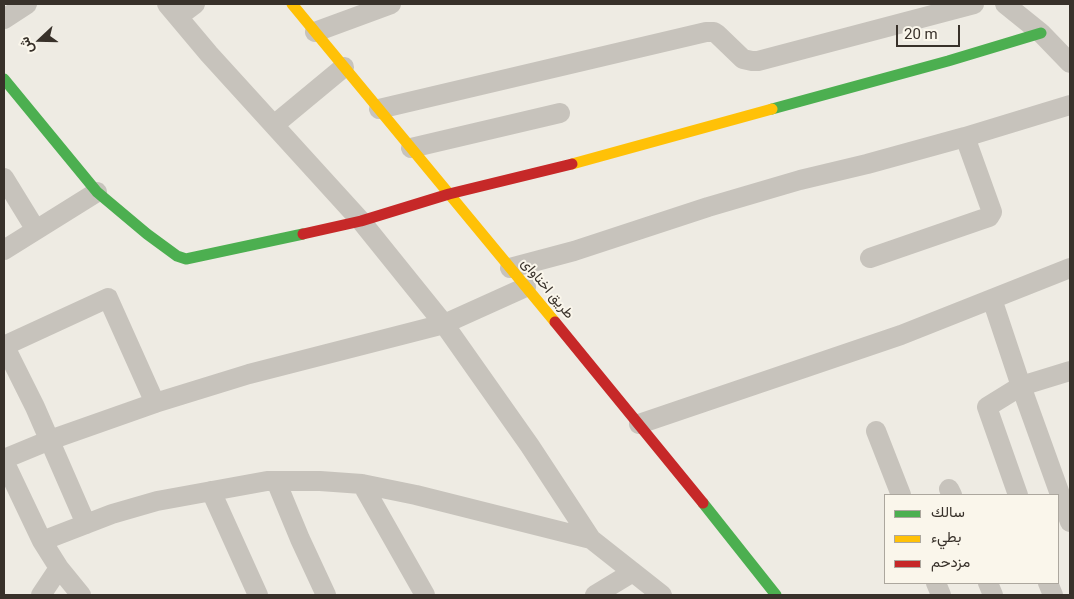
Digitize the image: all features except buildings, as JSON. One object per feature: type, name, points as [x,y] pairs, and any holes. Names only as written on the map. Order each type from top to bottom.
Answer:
[{"type":"street","points":[[4,19],[26,4]]},
{"type":"street","points":[[195,4],[173,10],[209,54],[361,221],[444,324],[530,446],[591,539],[662,595]]},
{"type":"street","name":"طريق اخناواى","points":[[292,4],[639,424],[776,595]]},
{"type":"street","points":[[315,32],[391,4]]},
{"type":"street","points":[[378,109],[706,32],[717,34],[743,59],[758,61],[974,4]]},
{"type":"street","points":[[1005,4],[1041,33],[1070,63]]},
{"type":"street","points":[[4,79],[97,192],[154,239],[177,256],[186,259],[361,221],[449,194],[573,164],[948,61],[1041,33]]},
{"type":"street","points":[[274,125],[344,67]]},
{"type":"street","points":[[510,268],[574,251],[708,207],[867,164],[1070,105]]},
{"type":"street","points":[[411,148],[560,113]]},
{"type":"street","points":[[870,258],[991,215],[992,212],[965,136]]},
{"type":"street","points":[[4,178],[36,230]]},
{"type":"street","points":[[4,250],[97,192]]},
{"type":"street","points":[[639,424],[901,334],[1070,268]]},
{"type":"street","points":[[81,595],[59,568],[42,541],[4,460],[50,440],[155,403],[249,374],[444,324],[526,287]]},
{"type":"street","points":[[86,524],[50,440],[4,345],[108,298],[155,403]]},
{"type":"street","points":[[992,299],[1070,522]]},
{"type":"street","points":[[1018,494],[987,407],[1021,386],[1070,371]]},
{"type":"street","points":[[876,431],[901,494]]},
{"type":"street","points":[[42,541],[86,524],[157,501],[267,481],[320,481],[362,484],[416,495],[591,539]]},
{"type":"street","points":[[276,481],[326,595]]},
{"type":"street","points":[[362,484],[425,595]]},
{"type":"street","points":[[211,492],[258,595]]},
{"type":"street","points":[[41,595],[59,568]]},
{"type":"street","points":[[596,595],[633,572]]},
{"type":"traffic: fast","points":[[772,109],[948,61],[1041,33]]},
{"type":"traffic: fast","points":[[4,79],[97,192],[147,234],[177,256],[186,259],[303,234]]},
{"type":"traffic: fast","points":[[703,503],[776,595]]},
{"type":"traffic: slow","points":[[292,4],[555,322]]},
{"type":"traffic: slow","points":[[572,164],[772,109]]},
{"type":"traffic: jam","points":[[303,234],[361,221],[449,194],[572,164]]},
{"type":"traffic: jam","points":[[555,322],[703,503]]}]
